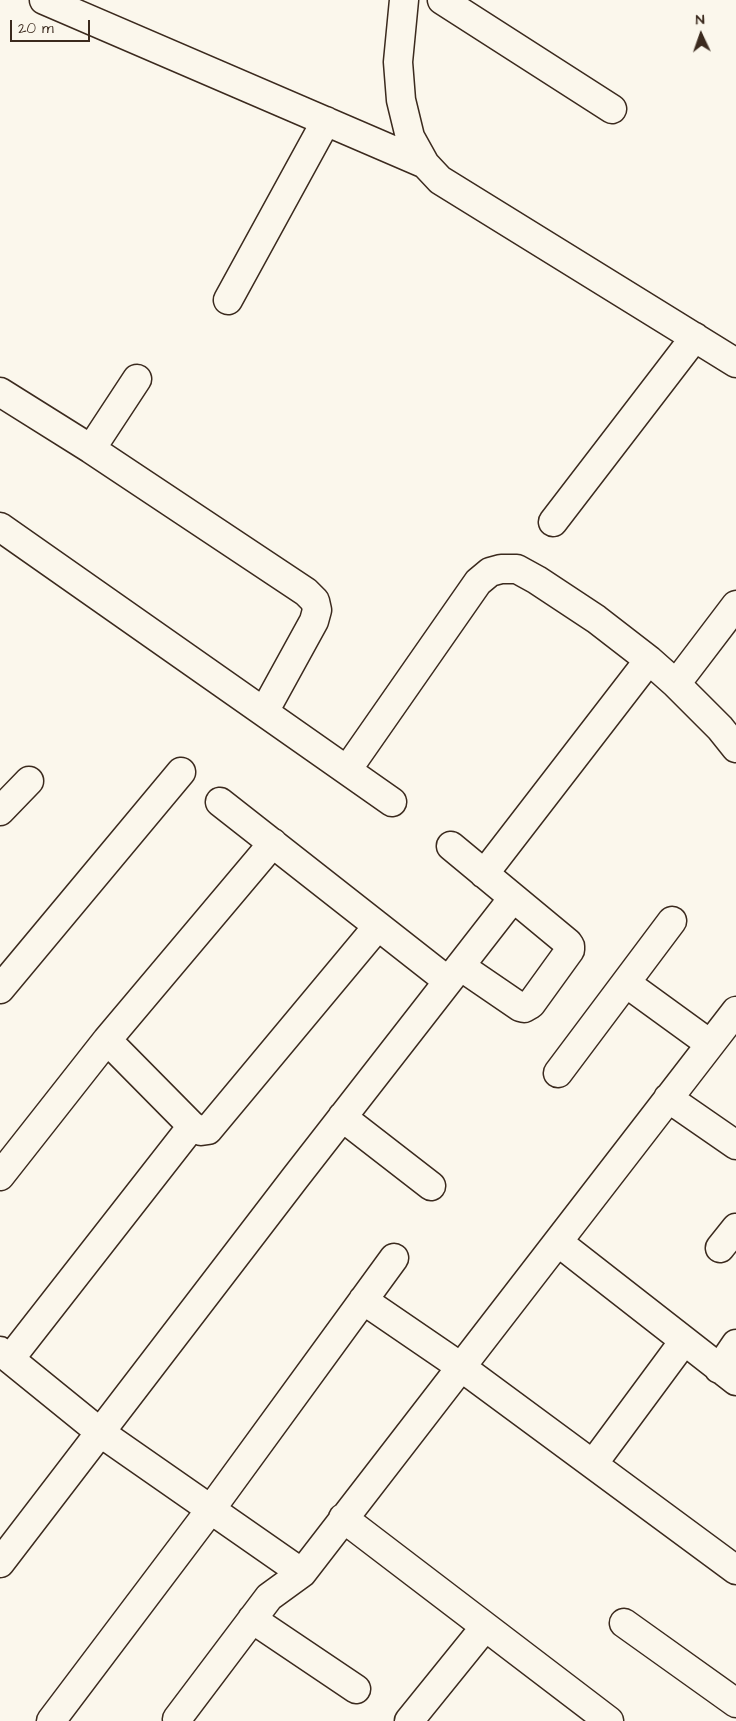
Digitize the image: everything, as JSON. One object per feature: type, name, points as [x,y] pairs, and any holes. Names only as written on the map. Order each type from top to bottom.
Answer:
[{"type":"street","points":[[44,0],[425,164]]},
{"type":"street","points":[[404,0],[398,62],[401,100],[410,137],[425,164],[440,180],[736,363]]},
{"type":"street","points":[[442,0],[612,109]]},
{"type":"street","points":[[228,300],[326,121]]},
{"type":"street","points":[[553,522],[695,337]]},
{"type":"street","points":[[92,449],[137,379]]},
{"type":"street","points":[[0,392],[92,449],[306,592],[315,601],[317,610],[314,622],[264,712]]},
{"type":"street","points":[[0,527],[392,802]]},
{"type":"street","points":[[347,770],[478,582],[490,572],[501,569],[517,569],[596,619],[649,660],[676,684],[720,728],[736,748]]},
{"type":"street","points":[[676,684],[736,605]]},
{"type":"street","points":[[484,874],[649,660]]},
{"type":"street","points":[[0,989],[181,772]]},
{"type":"street","points":[[0,811],[29,781]]},
{"type":"street","points":[[220,802],[378,926],[454,974],[524,1008],[531,1004],[570,950],[570,946],[568,942],[451,846]]},
{"type":"street","points":[[0,1176],[107,1040],[273,843]]},
{"type":"street","points":[[0,1563],[342,1117],[513,898]]},
{"type":"street","points":[[558,1073],[672,921]]},
{"type":"street","points":[[107,1040],[192,1126],[201,1131],[208,1130],[215,1124],[378,926]]},
{"type":"street","points":[[626,983],[710,1044]]},
{"type":"street","points":[[177,1719],[269,1597],[302,1573],[736,1011]]},
{"type":"street","points":[[668,1098],[736,1145]]},
{"type":"street","points":[[342,1117],[431,1186]]},
{"type":"street","points":[[192,1126],[5,1355],[101,1433],[302,1573]]},
{"type":"street","points":[[558,1242],[727,1375],[736,1344]]},
{"type":"street","points":[[51,1721],[211,1509],[394,1258]]},
{"type":"street","points":[[363,1300],[461,1367],[736,1570]]},
{"type":"street","points":[[592,1464],[684,1341]]},
{"type":"street","points":[[343,1518],[609,1721]]},
{"type":"street","points":[[252,1620],[356,1690]]},
{"type":"street","points":[[624,1623],[736,1703]]},
{"type":"street","points":[[409,1721],[485,1627]]}]
